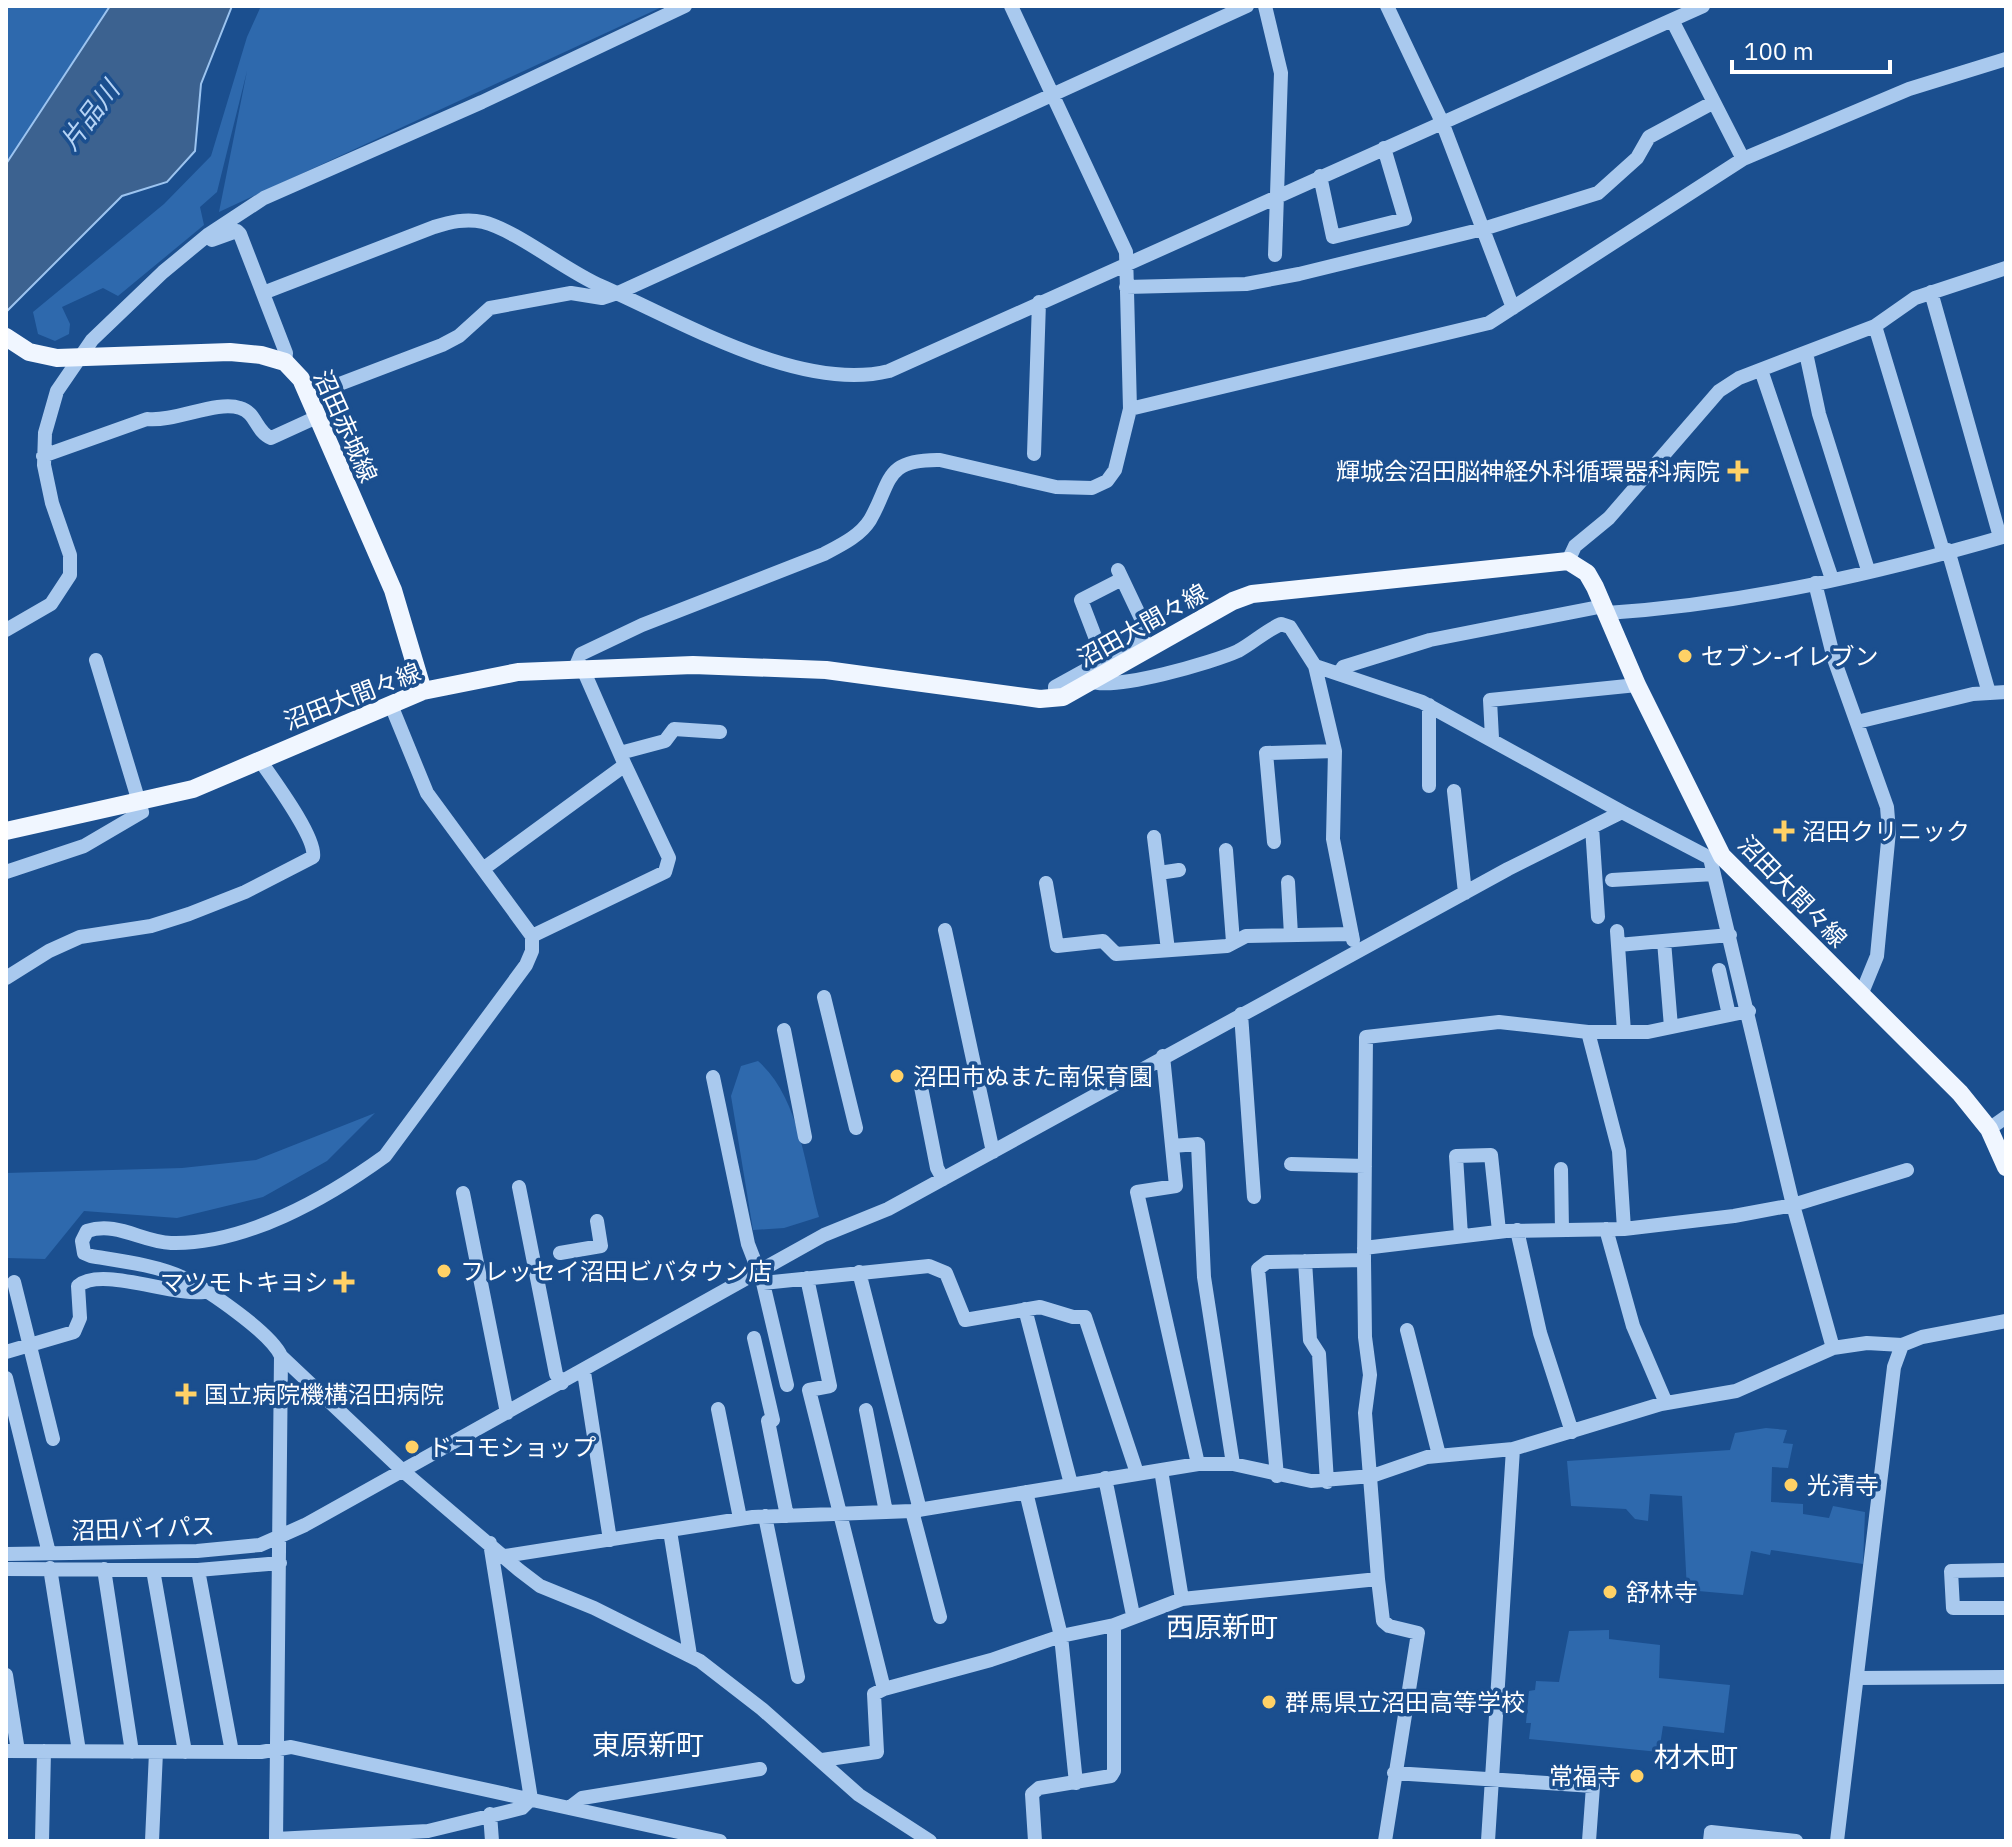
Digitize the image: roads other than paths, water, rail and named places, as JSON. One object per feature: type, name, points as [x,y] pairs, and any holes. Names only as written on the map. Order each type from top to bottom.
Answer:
[{"type":"main road","name":"沼田赤城線","points":[[6,337],[29,352],[57,358],[230,352],[285,362],[301,379],[393,590],[423,691]]},
{"type":"main road","name":"沼田大間々線","points":[[6,831],[193,789],[423,691],[518,672],[693,665],[826,670],[981,694],[1055,698],[1233,601],[1252,594],[1568,561],[1587,573],[1606,610],[1716,857],[1960,1093],[1998,1122],[2006,1167]]},
{"type":"street","points":[[6,630],[51,604],[70,575],[70,555],[49,491],[43,456],[48,419],[62,380],[92,340],[206,236],[264,198],[482,102],[685,6]]},
{"type":"street","points":[[532,936],[665,872],[669,858],[578,668],[581,654],[642,625],[824,554],[851,539],[870,521],[881,490],[902,466],[920,460],[940,460],[1056,487],[1092,488],[1107,481],[1115,470],[1130,409],[1126,252],[1011,6]]},
{"type":"street","points":[[308,396],[442,345],[459,336],[490,308],[571,293],[602,298],[620,292],[1247,6]]},
{"type":"street","points":[[1265,6],[1281,73],[1275,255]]},
{"type":"street","points":[[1387,6],[1442,122],[1513,308]]},
{"type":"street","points":[[263,293],[454,221],[487,223],[601,286],[620,292],[717,339],[815,374],[842,377],[889,371],[1703,6]]},
{"type":"street","points":[[1672,20],[1743,159]]},
{"type":"street","points":[[1130,409],[1489,323],[1743,159],[1909,89],[2006,59]]},
{"type":"street","points":[[1126,287],[1246,284],[1483,229],[1598,193],[1637,158],[1649,137],[1714,102]]},
{"type":"street","points":[[1320,176],[1333,237],[1405,219],[1384,148]]},
{"type":"street","points":[[206,236],[212,240],[237,231],[286,353],[285,362]]},
{"type":"street","points":[[1568,561],[1575,546],[1609,518],[1719,391],[1761,370],[1875,326],[1931,292],[2006,268]]},
{"type":"street","points":[[1340,672],[1343,667],[1430,640],[1606,610],[1691,608],[1771,595],[2003,537],[1931,292]]},
{"type":"street","points":[[1034,454],[1039,302]]},
{"type":"street","points":[[1875,326],[1989,693]]},
{"type":"street","points":[[1806,353],[1819,414],[1868,570]]},
{"type":"street","points":[[1761,370],[1832,579]]},
{"type":"street","points":[[43,456],[147,419],[161,420],[232,406],[251,414],[261,431],[271,438],[317,417]]},
{"type":"street","points":[[1055,698],[1055,687],[1104,660],[1142,639],[1146,629],[1120,574],[1081,600],[1104,660]]},
{"type":"street","points":[[1815,583],[1834,659],[1887,807],[1889,831],[1877,956],[1861,995]]},
{"type":"street","points":[[1090,681],[1112,685],[1157,676],[1237,651],[1281,624],[1290,627],[1315,666],[1335,751],[1333,839],[1355,952]]},
{"type":"street","points":[[6,872],[84,846],[142,812],[96,660]]},
{"type":"street","points":[[1315,666],[1340,672],[1429,705],[1622,812],[1716,857],[1714,874],[1793,1205],[1833,1348]]},
{"type":"street","points":[[1492,738],[1490,700],[1637,685]]},
{"type":"street","points":[[1857,722],[2006,692]]},
{"type":"street","points":[[391,705],[427,793],[532,936],[532,951],[526,965],[385,1156],[358,1175],[301,1210],[267,1223],[191,1243],[154,1241],[98,1227],[87,1231],[82,1241],[84,1253],[91,1256],[158,1269],[184,1278],[268,1338],[277,1346],[281,1356],[276,1840],[400,1836],[522,1808],[531,1799]]},
{"type":"street","points":[[1429,705],[1429,786]]},
{"type":"street","points":[[483,869],[622,759],[665,741],[674,729],[720,732]]},
{"type":"street","points":[[1274,842],[1266,753],[1335,751]]},
{"type":"street","points":[[6,978],[49,951],[80,937],[151,926],[189,914],[245,892],[313,857],[314,850],[305,831],[259,759]]},
{"type":"street","points":[[1454,791],[1465,893]]},
{"type":"street","name":"沼田バイパス","points":[[6,1569],[50,1561],[260,1545],[762,1278],[824,1235],[888,1209],[1355,952],[1622,812]]},
{"type":"street","points":[[1592,827],[1598,917]]},
{"type":"street","points":[[1154,837],[1168,950]]},
{"type":"street","points":[[1226,850],[1233,942]]},
{"type":"street","points":[[1159,873],[1179,870]]},
{"type":"street","points":[[1612,880],[1714,874]]},
{"type":"street","points":[[1288,882],[1291,935]]},
{"type":"street","points":[[1046,883],[1057,946],[1103,941],[1116,954],[1233,942],[1246,936],[1352,934]]},
{"type":"street","points":[[945,930],[993,1152]]},
{"type":"street","points":[[1624,1032],[1617,938],[1664,941],[1730,935]]},
{"type":"street","points":[[1664,941],[1671,1027]]},
{"type":"street","points":[[1719,970],[1729,1015]]},
{"type":"street","points":[[824,997],[856,1128]]},
{"type":"street","points":[[1385,1841],[1418,1633],[1389,1626],[1383,1621],[1378,1579],[1365,1413],[1370,1375],[1365,1337],[1364,1254],[1366,1037],[1499,1022],[1588,1032],[1624,1032],[1671,1027],[1749,1011]]},
{"type":"street","points":[[1241,1014],[1254,1197]]},
{"type":"street","points":[[784,1030],[805,1137]]},
{"type":"street","points":[[1588,1032],[1619,1151],[1624,1229]]},
{"type":"street","points":[[1163,1056],[1176,1186],[1137,1192],[1198,1464]]},
{"type":"street","points":[[713,1077],[748,1244],[762,1278],[787,1385]]},
{"type":"street","points":[[921,1087],[937,1168],[943,1179]]},
{"type":"street","points":[[1998,1122],[2006,1106]]},
{"type":"street","points":[[1172,1146],[1198,1144],[1204,1277],[1233,1464]]},
{"type":"street","points":[[1461,1236],[1456,1156],[1491,1155],[1499,1231]]},
{"type":"street","points":[[1291,1164],[1365,1166]]},
{"type":"street","points":[[1561,1169],[1562,1230]]},
{"type":"street","points":[[1277,1476],[1258,1269],[1267,1262],[1364,1254],[1499,1231],[1624,1229],[1793,1205],[1907,1170]]},
{"type":"street","points":[[519,1187],[556,1374],[562,1383]]},
{"type":"street","points":[[463,1193],[507,1413]]},
{"type":"street","points":[[560,1253],[601,1246],[597,1221]]},
{"type":"street","points":[[1606,1229],[1633,1326],[1666,1403]]},
{"type":"street","points":[[1517,1230],[1540,1333],[1572,1432]]},
{"type":"street","points":[[1305,1261],[1310,1340],[1319,1354],[1327,1482]]},
{"type":"street","points":[[762,1278],[807,1278],[913,1265],[939,1268],[946,1273],[965,1320],[1040,1307],[1073,1317],[1085,1317],[1137,1473]]},
{"type":"street","points":[[859,1272],[940,1617]]},
{"type":"street","points":[[807,1278],[830,1386],[809,1390],[884,1689]]},
{"type":"street","points":[[6,1352],[74,1332],[80,1318],[78,1286],[90,1280],[117,1280],[184,1294],[204,1292]]},
{"type":"street","points":[[14,1282],[53,1439]]},
{"type":"street","points":[[1025,1309],[1071,1484]]},
{"type":"street","points":[[505,1556],[740,1518],[916,1510],[1198,1464],[1233,1464],[1277,1476],[1327,1482],[1372,1476],[1439,1455],[1513,1449],[1666,1403],[1749,1387],[1833,1348],[1867,1343],[1902,1345],[1922,1337],[2006,1321]]},
{"type":"street","points":[[1407,1330],[1439,1455]]},
{"type":"street","points":[[754,1338],[773,1420],[768,1421],[787,1516]]},
{"type":"street","points":[[1837,1841],[1894,1367],[1902,1345]]},
{"type":"street","points":[[281,1356],[403,1471],[540,1586],[690,1655],[822,1760],[876,1809],[930,1841]]},
{"type":"street","points":[[584,1372],[610,1540]]},
{"type":"street","points":[[6,1378],[50,1561],[79,1751]]},
{"type":"street","points":[[718,1409],[740,1518]]},
{"type":"street","points":[[866,1410],[886,1512]]},
{"type":"street","points":[[1488,1841],[1513,1449]]},
{"type":"street","points":[[1161,1470],[1182,1599]]},
{"type":"street","points":[[1105,1478],[1133,1615]]},
{"type":"street","points":[[1026,1492],[1061,1636],[1076,1783]]},
{"type":"street","points":[[765,1516],[798,1677]]},
{"type":"street","points":[[670,1531],[690,1655]]},
{"type":"street","points":[[490,1543],[531,1799]]},
{"type":"street","name":"沼田バイパス","points":[[6,1554],[104,1569],[198,1570],[280,1563]]},
{"type":"street","points":[[104,1569],[132,1752]]},
{"type":"street","points":[[153,1570],[185,1752]]},
{"type":"street","points":[[198,1570],[232,1752]]},
{"type":"street","points":[[2006,1570],[1951,1571],[1953,1608],[2006,1608]]},
{"type":"street","points":[[822,1760],[877,1752],[874,1694],[884,1689],[991,1660],[1061,1636],[1114,1625],[1133,1615],[1182,1599],[1378,1579]]},
{"type":"street","points":[[1035,1841],[1032,1794],[1039,1788],[1111,1776],[1114,1771],[1114,1625]]},
{"type":"street","points":[[6,1675],[12,1751],[232,1752],[278,1751],[291,1747],[720,1841]]},
{"type":"street","points":[[1858,1678],[2006,1677]]},
{"type":"street","points":[[42,1841],[44,1751]]},
{"type":"street","points":[[152,1841],[156,1752]]},
{"type":"street","points":[[569,1808],[582,1798],[760,1769]]},
{"type":"street","points":[[1394,1773],[1593,1786],[1589,1841]]},
{"type":"street","points":[[490,1814],[492,1841]]},
{"type":"street","points":[[1710,1841],[1711,1832],[1796,1841]]},
{"type":"water","name":"片品川","points":[[110,6],[232,6],[201,84],[195,151],[167,182],[122,196],[6,312],[6,164]]},
{"type":"place","name":"輝城会沼田脳神経外科循環器科病院","points":[[1738,471]]},
{"type":"place","name":"セブン-イレブン","points":[[1685,656]]},
{"type":"place","name":"沼田クリニック","points":[[1784,831]]},
{"type":"place","name":"沼田市ぬまた南保育園","points":[[897,1076]]},
{"type":"place","name":"フレッセイ沼田ビバタウン店","points":[[444,1271]]},
{"type":"place","name":"マツモトキヨシ","points":[[344,1282]]},
{"type":"place","name":"国立病院機構沼田病院","points":[[186,1394]]},
{"type":"place","name":"ドコモショップ","points":[[412,1447]]},
{"type":"place","name":"光清寺","points":[[1791,1485]]},
{"type":"place","name":"舒林寺","points":[[1610,1592]]},
{"type":"place","name":"群馬県立沼田高等学校","points":[[1269,1702]]},
{"type":"place","name":"常福寺","points":[[1637,1776]]},
{"type":"district","name":"西原新町","points":[[1222,1626]]},
{"type":"district","name":"東原新町","points":[[648,1744]]},
{"type":"district","name":"材木町","points":[[1696,1756]]}]
